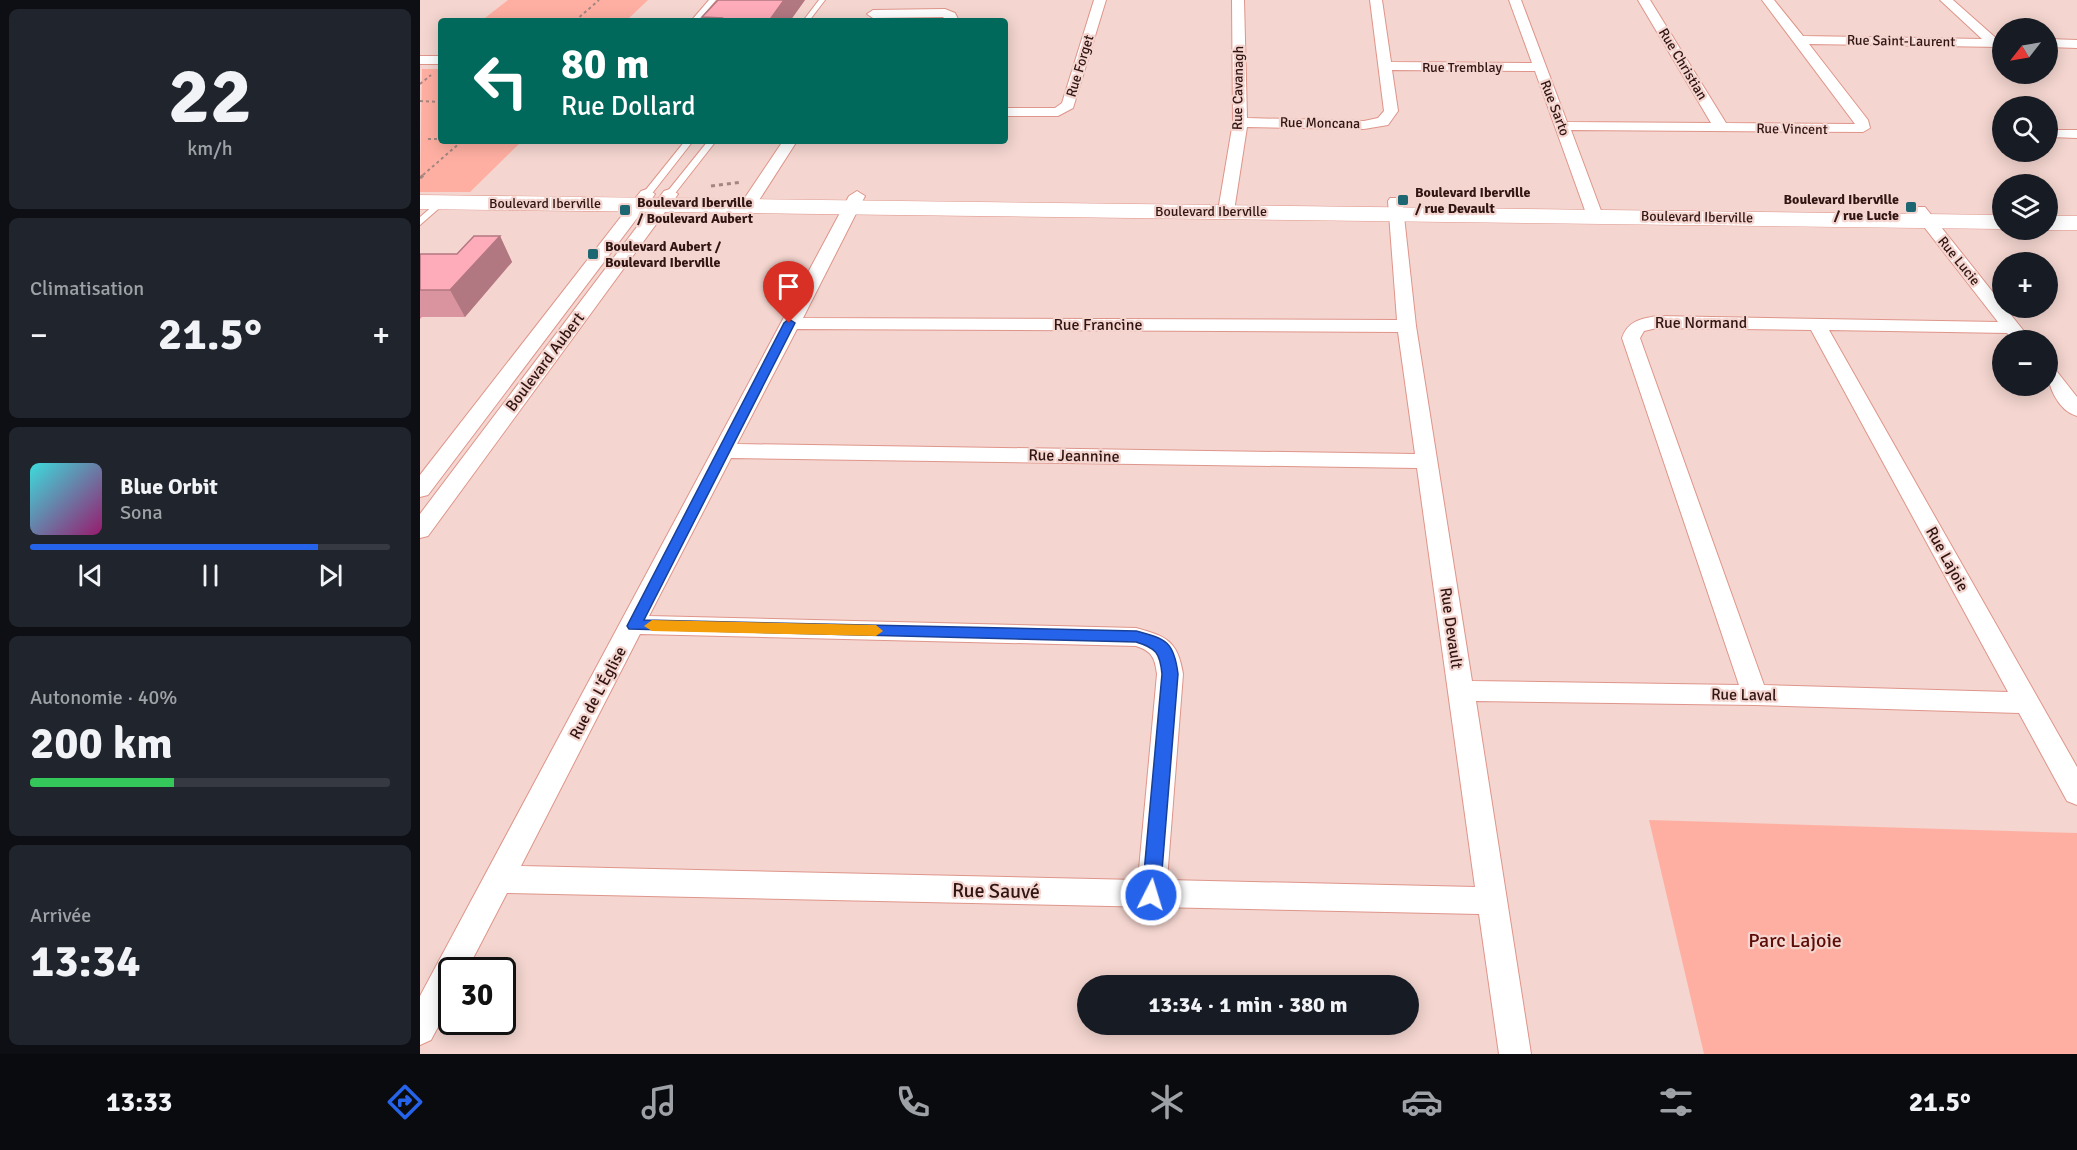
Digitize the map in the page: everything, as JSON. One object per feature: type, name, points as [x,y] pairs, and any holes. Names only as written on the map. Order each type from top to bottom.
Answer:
[{"type":"street","points":[[870,17],[882,0]]},
{"type":"street","name":"Rue Forget","points":[[1008,112],[1058,111],[1068,105],[1100,0]]},
{"type":"street","name":"Rue Cavanagh","points":[[1227,204],[1240,122],[1238,0]]},
{"type":"street","name":"Rue Moncana","points":[[1240,122],[1364,125],[1383,122],[1391,111],[1376,0]]},
{"type":"street","name":"Rue Sarto","points":[[1515,0],[1593,209]]},
{"type":"street","name":"Rue Christian","points":[[1644,0],[1722,128]]},
{"type":"street","name":"Rue Vincent","points":[[1562,126],[1863,128],[1861,120],[1768,0]]},
{"type":"street","points":[[1947,0],[1992,37]]},
{"type":"street","points":[[870,17],[945,13],[952,18]]},
{"type":"street","name":"Rue Saint-Laurent","points":[[1799,40],[1992,42]]},
{"type":"street","points":[[2058,43],[2077,44]]},
{"type":"street","points":[[420,60],[438,64]]},
{"type":"street","name":"Rue Tremblay","points":[[1386,66],[1539,67]]},
{"type":"street","points":[[2058,134],[2077,134]]},
{"type":"street","points":[[749,194],[788,144]]},
{"type":"street","name":"Boulevard Iberville","points":[[420,191],[437,199],[655,199],[749,194],[853,203],[1227,204],[1593,209],[1923,216],[1992,221]]},
{"type":"street","name":"Boulevard Aubert","points":[[420,490],[655,199]]},
{"type":"street","name":"Boulevard Aubert","points":[[420,530],[655,199]]},
{"type":"street","name":"Rue de L'Église","points":[[420,1029],[634,626],[721,451],[853,203]]},
{"type":"street","name":"Rue Devault","points":[[1398,207],[1407,327],[1515,1054]]},
{"type":"street","name":"Boulevard Iberville","points":[[1923,216],[1992,212]]},
{"type":"street","points":[[2058,212],[2077,212]]},
{"type":"street","name":"Rue Lucie","points":[[1923,216],[2014,330]]},
{"type":"street","points":[[2058,223],[2077,223]]},
{"type":"street","name":"Rue Normand","points":[[1755,695],[1630,338],[1633,329],[1641,324],[1657,322],[1817,325],[1992,333]]},
{"type":"street","name":"Rue Francine","points":[[789,323],[1407,327]]},
{"type":"street","name":"Rue Lajoie","points":[[1817,325],[2077,793]]},
{"type":"street","points":[[2058,386],[2077,410]]},
{"type":"street","name":"Rue Jeannine","points":[[721,451],[1427,461]]},
{"type":"street","points":[[634,626],[1136,637],[1158,643],[1168,655],[1170,674],[1151,895]]},
{"type":"street","name":"Rue Laval","points":[[1460,691],[1755,695],[2027,703]]},
{"type":"street","name":"Rue Sauvé","points":[[498,879],[1494,901]]},
{"type":"lane","points":[[697,18],[712,0]]},
{"type":"lane","points":[[808,18],[822,0]]},
{"type":"lane","points":[[655,199],[687,144]]},
{"type":"lane","points":[[655,199],[709,144]]},
{"type":"lane","points":[[420,222],[437,199]]},
{"type":"path","points":[[578,18],[598,0]]},
{"type":"path","points":[[420,84],[438,65]]},
{"type":"path","points":[[420,101],[438,102]]},
{"type":"path","points":[[428,139],[438,139]]},
{"type":"path","points":[[420,178],[459,144]]},
{"type":"path","points":[[711,186],[749,194]]},
{"type":"green space","points":[[508,0],[648,0],[629,18],[485,18]]},
{"type":"green space","points":[[422,69],[438,69],[438,144],[519,144],[470,192],[420,192]]},
{"type":"green space","name":"Parc Lajoie","points":[[1649,820],[2077,833],[2077,1054],[1704,1054]]},
{"type":"building","points":[[718,0],[784,0],[771,18],[702,17]]},
{"type":"building","points":[[474,236],[500,236],[450,290],[420,290],[420,254],[457,254]]},
{"type":"slow traffic","points":[[652,626],[876,631]]},
{"type":"place","name":"Boulevard Iberville / rue Devault","points":[[1403,200]]},
{"type":"place","name":"Boulevard Iberville / rue Lucie","points":[[1911,207]]},
{"type":"place","name":"Boulevard Iberville / Boulevard Aubert","points":[[625,210]]},
{"type":"place","name":"Boulevard Aubert / Boulevard Iberville","points":[[593,254]]},
{"type":"route","points":[[789,323],[721,451],[634,626],[1136,637],[1158,643],[1168,655],[1170,674],[1151,895]]}]
